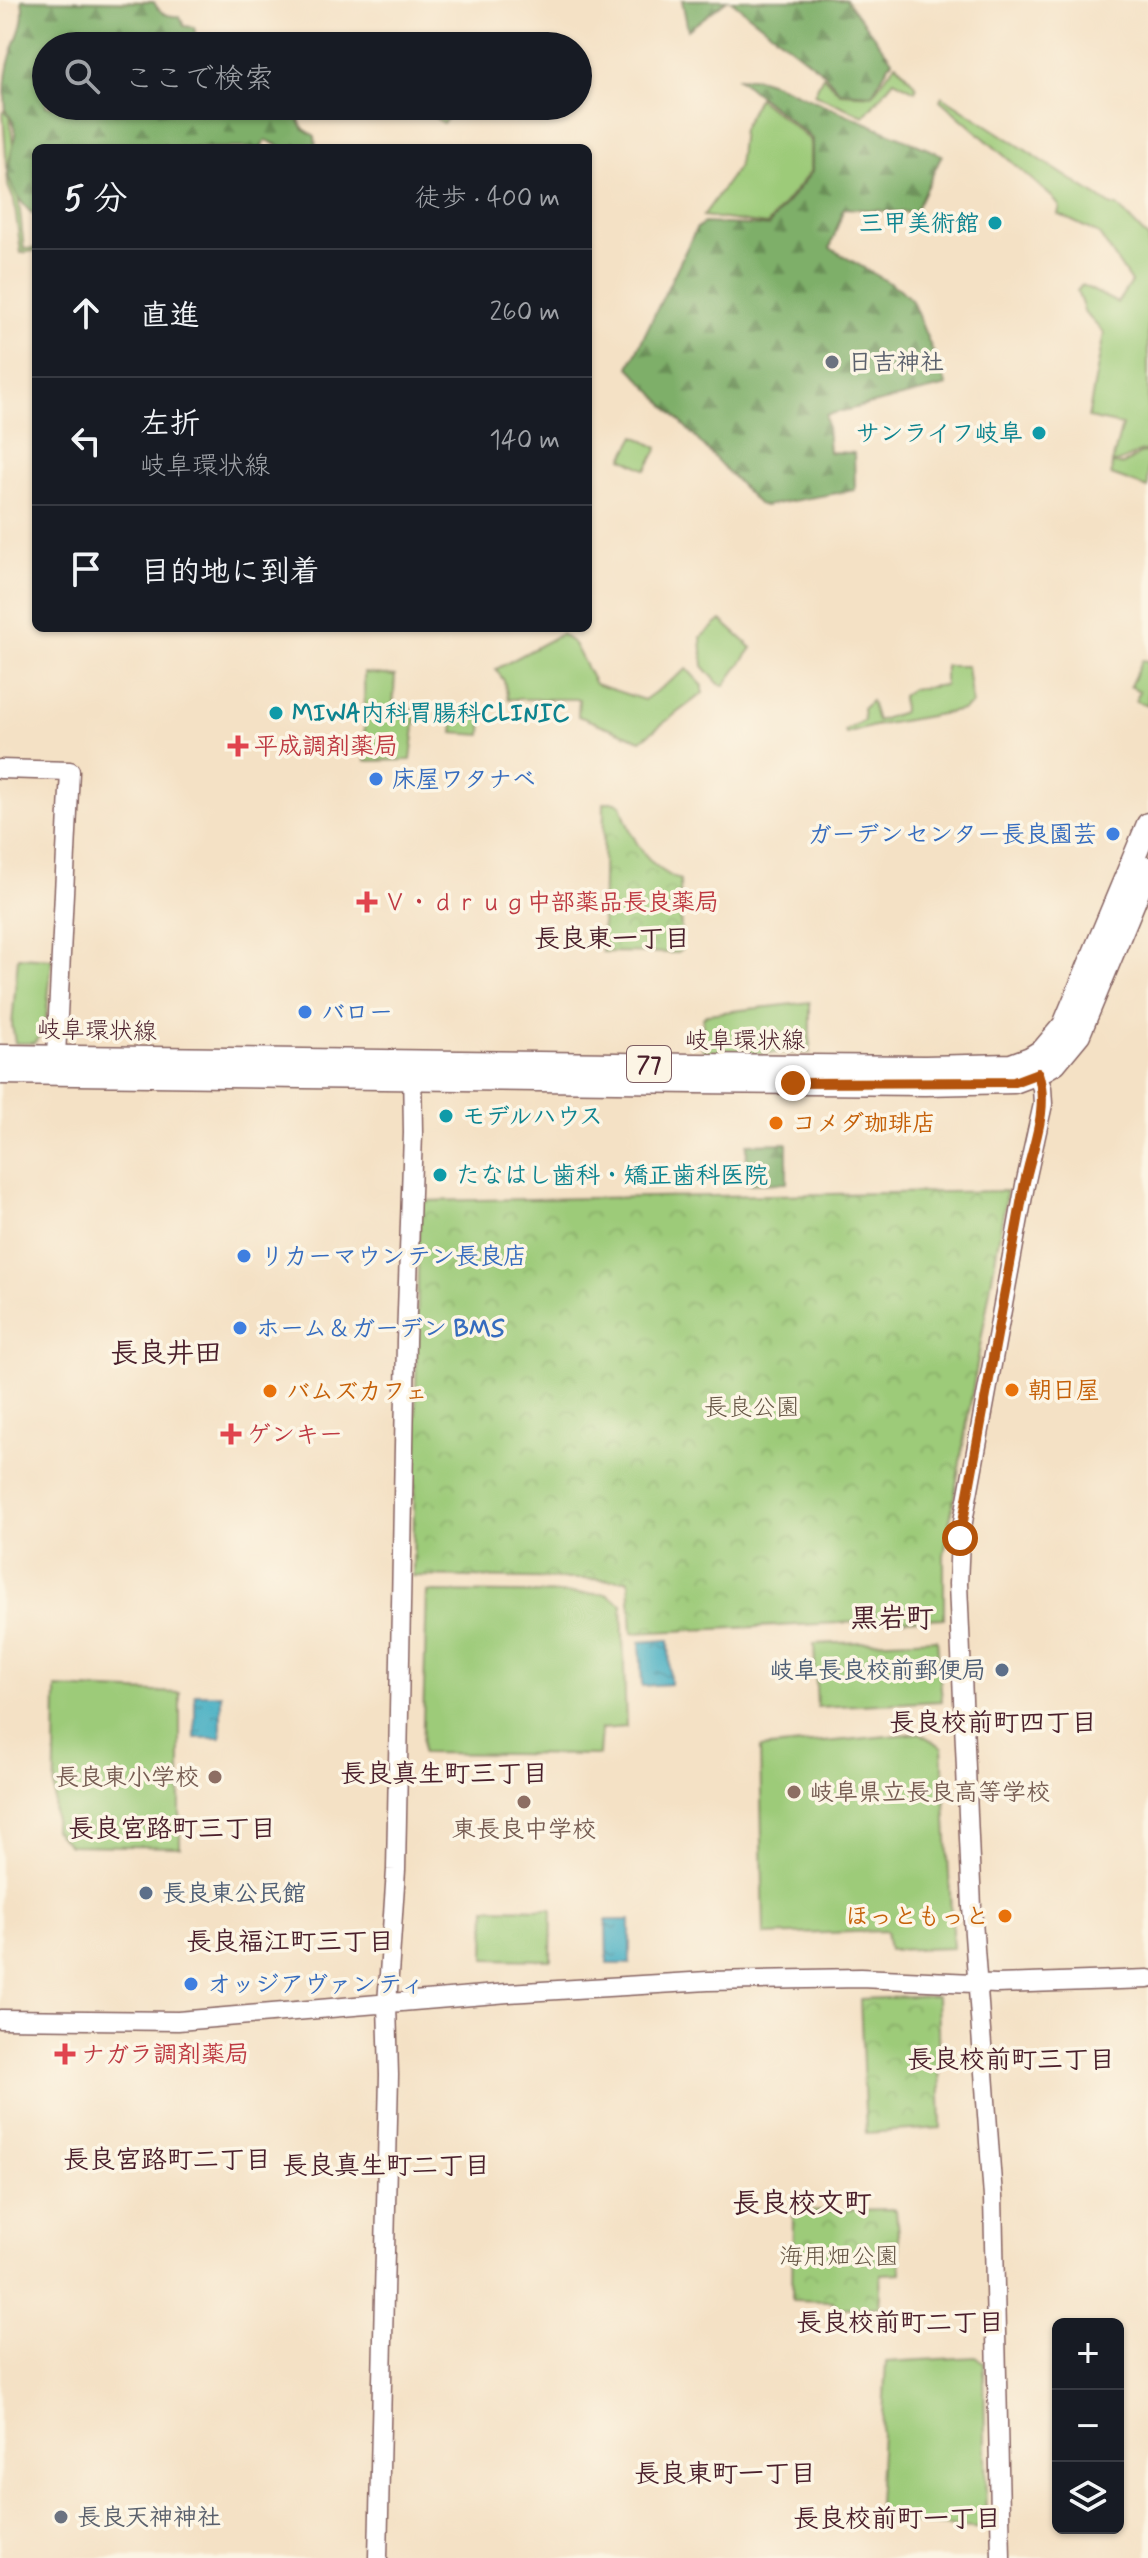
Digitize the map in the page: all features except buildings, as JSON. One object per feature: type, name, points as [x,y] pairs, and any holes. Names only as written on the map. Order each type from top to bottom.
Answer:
[{"type":"main road","points":[[1034,1066],[1064,1025],[1148,824]]},
{"type":"main road","name":"岐阜環状線","points":[[0,1073],[1034,1066],[1055,1063],[1079,1034],[1148,868]]},
{"type":"main road","name":"岐阜環状線","points":[[0,1056],[412,1069]]},
{"type":"street","points":[[0,769],[70,771],[56,1056]]},
{"type":"street","points":[[1001,2558],[993,2197],[968,1828],[958,1557],[1025,1185],[1043,1104],[1042,1088],[1034,1066]]},
{"type":"street","points":[[378,2558],[384,2189],[389,2075],[387,2004],[396,1870],[412,1069]]},
{"type":"street","points":[[0,2019],[178,2021],[508,1993],[708,1981],[860,1978],[979,1983],[1148,1979]]},
{"type":"green space","points":[[22,0],[154,2],[164,14],[180,16],[184,26],[194,27],[195,32],[32,32],[32,120],[300,120],[304,129],[315,136],[316,144],[275,144],[266,140],[264,144],[32,144],[32,213],[17,196],[8,172],[15,133],[12,118],[6,112],[6,84],[23,8]]},
{"type":"green space","points":[[682,0],[727,0],[688,30]]},
{"type":"green space","points":[[730,0],[846,0],[892,60],[872,94],[840,92],[824,73]]},
{"type":"green space","points":[[896,63],[917,87],[915,91],[894,80],[864,116],[814,94],[823,76],[840,93],[872,95]]},
{"type":"green space","points":[[738,78],[757,78],[773,83],[942,155],[914,213],[844,208],[830,248],[900,289],[912,301],[947,386],[826,415],[829,452],[854,453],[855,490],[764,506],[758,504],[629,367],[696,229],[704,223],[768,226],[812,172],[812,139]]},
{"type":"green space","points":[[942,96],[1112,206],[1117,206],[1148,238],[1148,451],[1112,463],[1122,425],[1088,418],[1104,333],[1085,313],[1077,291],[1082,285],[1117,303],[1131,282],[1099,234],[1058,214],[1060,207],[1052,197],[940,100]]},
{"type":"green space","points":[[758,98],[810,140],[810,172],[767,225],[703,216],[738,167],[742,129]]},
{"type":"green space","points":[[9,107],[24,249],[32,248],[32,251],[21,253],[14,200],[8,186],[3,112]]},
{"type":"green space","points":[[635,436],[658,448],[646,470],[623,458]]},
{"type":"green space","points":[[1143,452],[1148,453],[1148,488],[1111,475],[1112,464],[1122,465]]},
{"type":"green space","points":[[721,620],[752,648],[725,685],[719,684],[703,666],[701,637]]},
{"type":"green space","points":[[561,634],[574,644],[595,684],[644,700],[687,669],[703,686],[703,693],[641,740],[578,716],[579,699],[508,699],[504,681],[496,669]]},
{"type":"green space","points":[[1142,660],[1148,661],[1148,705],[1136,701],[1139,691],[1130,686]]},
{"type":"green space","points":[[945,666],[967,666],[972,704],[963,710],[846,734],[845,731],[864,720],[863,708],[871,701],[877,721],[903,712],[902,696],[912,689],[945,685]]},
{"type":"green space","points":[[364,673],[395,676],[393,709],[417,710],[411,760],[365,761]]},
{"type":"green space","points":[[483,711],[482,735],[453,733],[455,712]]},
{"type":"green space","points":[[604,802],[621,805],[629,829],[649,859],[668,875],[680,880],[681,950],[677,953],[602,952]]},
{"type":"green space","points":[[18,957],[52,959],[45,1029],[34,1043],[15,1043],[12,1025]]},
{"type":"green space","points":[[810,1002],[810,1053],[707,1053],[702,1048],[703,1018],[707,1014]]},
{"type":"green space","points":[[787,1143],[787,1183],[746,1184],[747,1144]]},
{"type":"green space","name":"長良公園","points":[[1007,1191],[944,1555],[944,1618],[632,1633],[629,1580],[413,1576],[419,1201]]},
{"type":"green space","points":[[427,1592],[606,1594],[622,1604],[626,1727],[601,1729],[599,1755],[422,1753]]},
{"type":"green space","points":[[937,1639],[942,1701],[817,1707],[814,1644]]},
{"type":"green space","points":[[56,1688],[180,1693],[180,1847],[69,1845],[54,1830]]},
{"type":"green space","points":[[920,1733],[942,1747],[953,1948],[889,1950],[886,1931],[764,1935],[760,1748]]},
{"type":"green space","points":[[486,1908],[552,1909],[551,1960],[485,1959]]},
{"type":"green space","points":[[937,1996],[941,2128],[866,2133],[860,1999]]},
{"type":"green space","name":"海用畑公園","points":[[896,2210],[901,2273],[881,2274],[879,2307],[836,2308],[833,2301],[792,2300],[793,2211]]},
{"type":"green space","points":[[976,2357],[984,2363],[986,2529],[877,2521],[886,2362]]},
{"type":"water","points":[[669,1640],[670,1684],[642,1686],[640,1642]]},
{"type":"water","points":[[195,1694],[221,1694],[221,1738],[195,1738]]},
{"type":"water","points":[[606,1920],[630,1920],[630,1964],[607,1964]]},
{"type":"place","name":"三甲美術館","points":[[995,223]]},
{"type":"place","name":"日吉神社","points":[[832,362]]},
{"type":"place","name":"サンライフ岐阜","points":[[1039,433]]},
{"type":"place","name":"MIWA内科胃腸科CLINIC","points":[[276,713]]},
{"type":"place","name":"平成調剤薬局","points":[[238,746]]},
{"type":"place","name":"床屋ワタナベ","points":[[376,779]]},
{"type":"place","name":"ガーデンセンター長良園芸","points":[[1113,834]]},
{"type":"place","name":"Ｖ・ｄｒｕｇ中部薬品長良薬局","points":[[367,902]]},
{"type":"place","name":"バロー","points":[[305,1012]]},
{"type":"place","name":"モデルハウス","points":[[446,1116]]},
{"type":"place","name":"コメダ珈琲店","points":[[776,1123]]},
{"type":"place","name":"たなはし歯科・矯正歯科医院","points":[[440,1175]]},
{"type":"place","name":"リカーマウンテン長良店","points":[[244,1256]]},
{"type":"place","name":"ホーム＆ガーデン BMS","points":[[240,1328]]},
{"type":"place","name":"朝日屋","points":[[1012,1390]]},
{"type":"place","name":"バムズカフェ","points":[[270,1391]]},
{"type":"place","name":"ゲンキー","points":[[231,1434]]},
{"type":"place","name":"岐阜長良校前郵便局","points":[[1002,1670]]},
{"type":"place","name":"長良東小学校","points":[[215,1777]]},
{"type":"place","name":"岐阜県立長良高等学校","points":[[794,1792]]},
{"type":"place","name":"東長良中学校","points":[[524,1802]]},
{"type":"place","name":"長良東公民館","points":[[146,1893]]},
{"type":"place","name":"ほっともっと","points":[[1005,1916]]},
{"type":"place","name":"オッジアヴァンティ","points":[[191,1984]]},
{"type":"place","name":"ナガラ調剤薬局","points":[[65,2054]]},
{"type":"place","name":"長良天神神社","points":[[61,2517]]},
{"type":"district","name":"長良東一丁目","points":[[612,938]]},
{"type":"district","name":"長良井田","points":[[166,1352]]},
{"type":"district","name":"黒岩町","points":[[892,1617]]},
{"type":"district","name":"長良校前町四丁目","points":[[993,1722]]},
{"type":"district","name":"長良真生町三丁目","points":[[444,1773]]},
{"type":"district","name":"長良宮路町三丁目","points":[[172,1828]]},
{"type":"district","name":"長良福江町三丁目","points":[[290,1941]]},
{"type":"district","name":"長良校前町三丁目","points":[[1011,2059]]},
{"type":"district","name":"長良宮路町二丁目","points":[[167,2159]]},
{"type":"district","name":"長良真生町二丁目","points":[[386,2165]]},
{"type":"district","name":"長良校文町","points":[[802,2202]]},
{"type":"district","name":"長良校前町二丁目","points":[[900,2322]]},
{"type":"district","name":"長良東町一丁目","points":[[725,2473]]},
{"type":"district","name":"長良校前町一丁目","points":[[897,2518]]},
{"type":"route","points":[[793,1083],[1014,1082],[1038,1073],[1043,1104],[1025,1185],[960,1538]]}]
